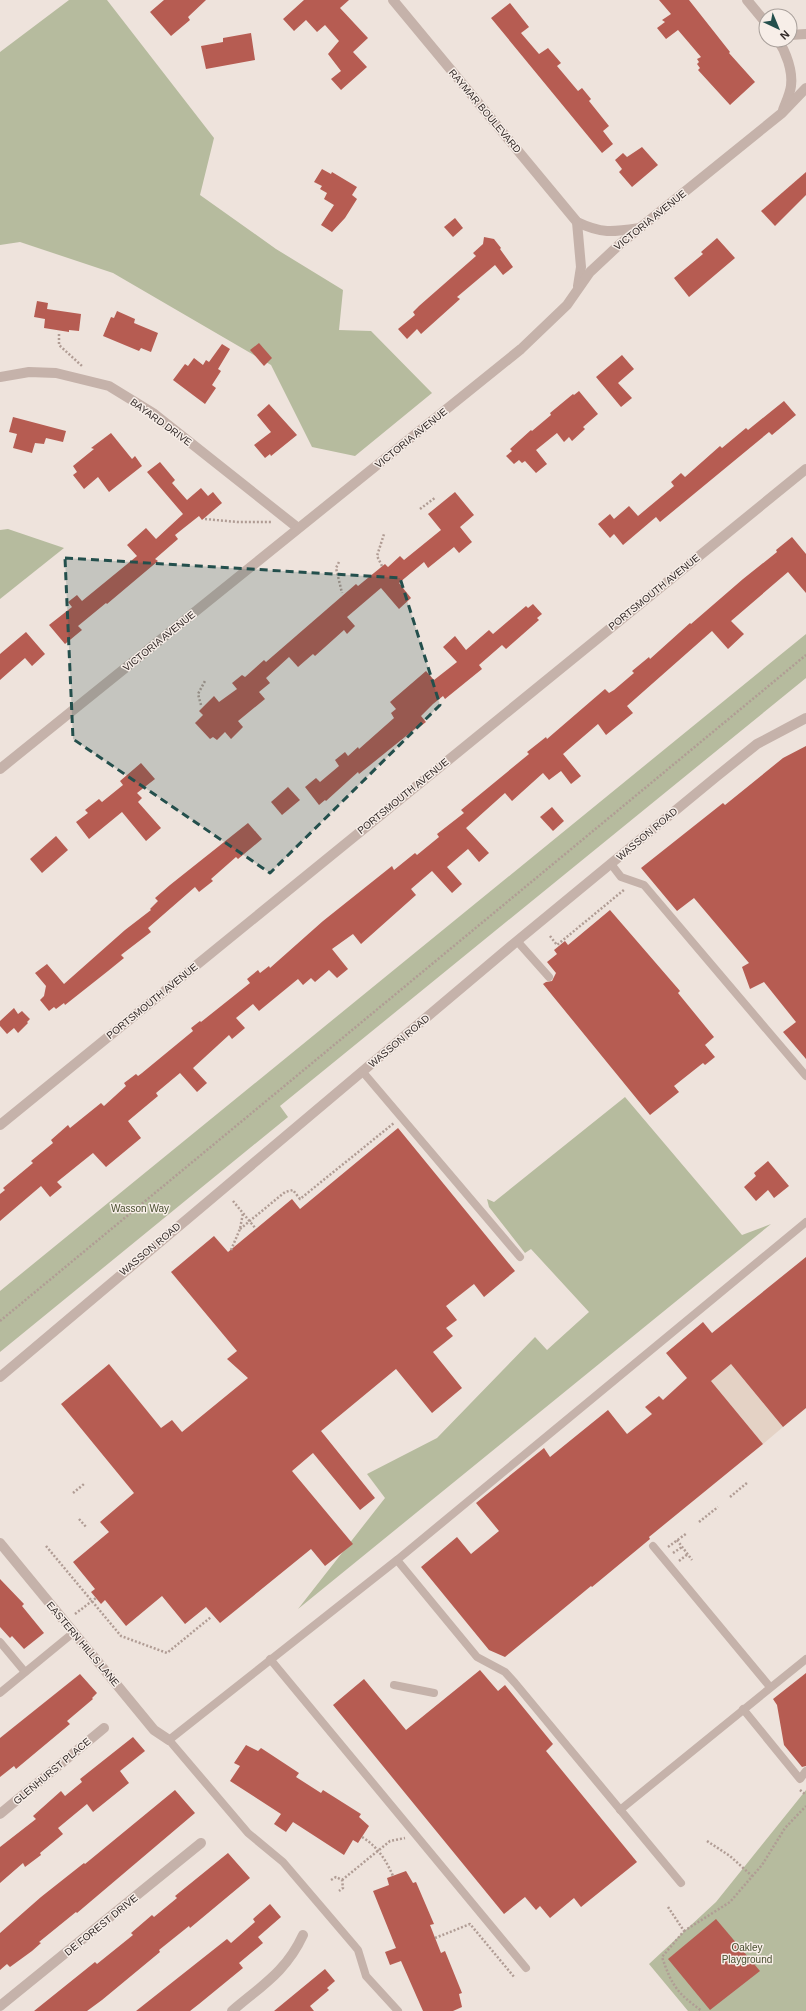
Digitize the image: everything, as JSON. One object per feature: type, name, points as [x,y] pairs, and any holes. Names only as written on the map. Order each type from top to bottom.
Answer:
[{"type":"street","name":"RAYMAR BOULEVARD","points":[[393,0],[577,222],[592,229],[612,232],[641,228]]},
{"type":"street","points":[[747,0],[758,13]]},
{"type":"street","points":[[782,113],[791,85],[790,69],[783,48]]},
{"type":"street","name":"VICTORIA AVENUE","points":[[0,770],[521,349],[567,305],[578,287],[590,272],[641,228],[782,113],[806,88]]},
{"type":"street","points":[[577,222],[581,266],[578,287]]},
{"type":"street","name":"BAYARD DRIVE","points":[[0,377],[29,372],[56,373],[109,386],[152,413],[298,528]]},
{"type":"street","name":"PORTSMOUTH AVENUE","points":[[0,1125],[806,469]]},
{"type":"street","name":"WASSON ROAD","points":[[0,1376],[517,941],[757,744],[806,718]]},
{"type":"street","name":"EASTERN HILLS LANE","points":[[0,1543],[154,1730],[169,1740]]},
{"type":"street","name":"GLENHURST PLACE","points":[[0,1814],[104,1728]]},
{"type":"street","name":"DE FOREST DRIVE","points":[[0,2006],[201,1844]]},
{"type":"street","points":[[232,2011],[283,1968],[294,1953],[303,1935]]},
{"type":"lane","points":[[611,864],[621,877],[644,885],[806,1076]]},
{"type":"lane","points":[[517,941],[549,977]]},
{"type":"lane","points":[[362,1071],[520,1257]]},
{"type":"lane","points":[[398,2011],[366,1976],[358,1950],[354,1944],[283,1862],[248,1833],[169,1740],[397,1560],[806,1222]]},
{"type":"lane","points":[[653,1546],[770,1687]]},
{"type":"lane","points":[[397,1560],[477,1657],[505,1672],[515,1683],[681,1883]]},
{"type":"lane","points":[[0,1693],[73,1633]]},
{"type":"lane","points":[[0,1642],[25,1672]]},
{"type":"lane","points":[[270,1659],[526,1968]]},
{"type":"lane","points":[[620,1810],[806,1659]]},
{"type":"lane","points":[[394,1686],[434,1693]]},
{"type":"lane","points":[[743,1709],[800,1778],[806,1771]]},
{"type":"path","points":[[59,334],[59,345],[83,368]]},
{"type":"path","points":[[420,509],[436,497]]},
{"type":"path","points":[[206,519],[237,522],[274,522]]},
{"type":"path","points":[[382,566],[377,556],[384,534]]},
{"type":"path","points":[[339,562],[336,568],[342,593]]},
{"type":"path","points":[[0,1322],[806,655]]},
{"type":"path","points":[[201,705],[198,694],[205,681]]},
{"type":"path","points":[[550,936],[557,945],[627,888]]},
{"type":"path","points":[[240,1229],[286,1192],[293,1190],[300,1199],[401,1116]]},
{"type":"path","points":[[233,1201],[256,1229]]},
{"type":"path","points":[[231,1250],[240,1229],[243,1214]]},
{"type":"path","points":[[730,1497],[748,1482]]},
{"type":"path","points":[[73,1492],[84,1484]]},
{"type":"path","points":[[699,1522],[718,1507]]},
{"type":"path","points":[[79,1519],[87,1528]]},
{"type":"path","points":[[668,1548],[687,1533]]},
{"type":"path","points":[[677,1540],[692,1560]]},
{"type":"path","points":[[46,1546],[91,1602],[121,1636],[167,1653],[211,1617]]},
{"type":"path","points":[[674,1553],[682,1547]]},
{"type":"path","points":[[680,1561],[688,1554]]},
{"type":"path","points":[[75,1614],[96,1598]]},
{"type":"path","points":[[702,2011],[682,1996],[671,1982],[662,1957],[684,1931],[730,1902],[762,1864],[785,1828],[806,1806]]},
{"type":"path","points":[[342,1880],[390,1841],[404,1838],[413,1831]]},
{"type":"path","points":[[362,1837],[369,1842],[387,1862],[393,1876]]},
{"type":"path","points":[[707,1841],[730,1856],[752,1876]]},
{"type":"path","points":[[331,1880],[336,1877],[342,1880]]},
{"type":"path","points":[[339,1891],[343,1888],[342,1880]]},
{"type":"path","points":[[668,1907],[684,1931]]},
{"type":"path","points":[[435,1938],[470,1924],[515,1978]]},
{"type":"highlighted area","points":[[65,558],[400,578],[440,705],[270,873],[73,739]]},
{"type":"green space","points":[[69,0],[107,0],[214,138],[200,195],[276,249],[343,290],[339,330],[371,331],[432,393],[355,456],[312,447],[271,365],[113,273],[20,242],[0,245],[0,52]]},
{"type":"green space","points":[[8,529],[64,548],[0,599],[0,530]]},
{"type":"green space","name":"Wasson Way","points":[[806,634],[806,678],[280,1106],[288,1117],[0,1352],[0,1291]]},
{"type":"green space","points":[[625,1097],[742,1235],[771,1224],[298,1609],[385,1498],[367,1474],[437,1438],[535,1337],[547,1350],[589,1312],[531,1249],[525,1253],[489,1207],[487,1199],[494,1202]]},
{"type":"green space","name":"Oakley Playground","points":[[806,1790],[806,2011],[688,2011],[649,1964],[716,1902]]},
{"type":"shaded area","points":[[731,1364],[783,1427],[763,1444],[711,1381]]},
{"type":"building","points":[[164,0],[206,0],[188,17],[190,20],[171,36],[150,12]]},
{"type":"building","points":[[304,0],[349,0],[340,8],[368,38],[353,52],[367,67],[341,90],[331,79],[341,71],[328,54],[339,41],[325,25],[317,32],[306,20],[294,31],[283,19]]},
{"type":"building","points":[[659,0],[689,0],[730,52],[729,53],[755,82],[730,105],[698,70],[700,68],[697,64],[699,62],[697,59],[701,57],[678,30],[666,39],[657,28],[665,22],[662,20],[671,14]]},
{"type":"building","points":[[510,3],[529,27],[521,33],[539,54],[548,48],[561,63],[557,66],[578,91],[582,88],[591,99],[589,101],[609,126],[603,131],[613,144],[602,153],[491,18]]},
{"type":"building","points":[[251,33],[255,60],[206,69],[201,46],[223,42],[223,38]]},
{"type":"building","points":[[642,147],[658,165],[632,187],[619,172],[622,169],[615,160],[623,153],[627,157]]},
{"type":"building","points":[[322,169],[331,174],[332,172],[357,187],[352,195],[357,199],[345,218],[332,232],[321,225],[334,205],[324,199],[327,193],[320,189],[322,186],[314,182]]},
{"type":"building","points":[[806,172],[806,195],[775,226],[761,211]]},
{"type":"building","points":[[455,218],[463,228],[453,237],[444,227]]},
{"type":"building","points":[[484,237],[494,239],[513,267],[503,275],[495,265],[457,297],[460,299],[421,334],[417,329],[407,339],[398,329],[415,315],[413,312],[419,306],[476,256],[473,253],[483,244]]},
{"type":"building","points":[[717,238],[735,258],[689,297],[674,278],[703,254],[701,252]]},
{"type":"building","points":[[37,301],[48,303],[47,309],[81,314],[79,331],[69,330],[69,332],[44,328],[45,319],[34,317]]},
{"type":"building","points":[[117,311],[135,319],[134,323],[158,333],[151,352],[141,348],[139,351],[103,336],[111,317],[114,318]]},
{"type":"building","points":[[259,343],[272,358],[264,366],[250,350]]},
{"type":"building","points":[[222,344],[230,349],[218,369],[221,371],[212,385],[216,388],[205,404],[173,380],[185,364],[188,366],[194,358],[203,365],[206,360],[209,362]]},
{"type":"building","points":[[622,355],[634,369],[618,383],[632,398],[621,407],[596,377]]},
{"type":"building","points":[[579,391],[598,414],[583,427],[585,429],[572,441],[569,437],[564,442],[557,433],[536,450],[547,464],[536,473],[525,461],[522,463],[519,460],[514,464],[506,456],[512,451],[510,449],[531,430],[532,431],[551,415],[550,413],[573,394],[574,395]]},
{"type":"building","points":[[784,401],[796,415],[772,435],[769,432],[660,522],[656,517],[623,545],[614,534],[610,538],[598,524],[610,514],[614,519],[629,506],[638,516],[674,486],[671,482],[681,473],[685,477],[720,446],[722,448],[746,428],[748,430]]},
{"type":"building","points":[[269,404],[297,435],[271,456],[270,454],[265,458],[254,445],[271,432],[257,415]]},
{"type":"building","points":[[13,417],[66,431],[63,442],[46,438],[44,444],[35,443],[32,453],[13,448],[17,434],[9,432]]},
{"type":"building","points":[[111,433],[132,459],[135,456],[142,466],[109,492],[98,477],[84,489],[73,475],[77,472],[73,466],[94,449],[91,448]]},
{"type":"building","points":[[160,462],[175,480],[172,483],[187,500],[201,488],[208,496],[213,492],[222,503],[202,520],[199,516],[175,535],[178,539],[155,559],[158,561],[107,604],[106,603],[78,626],[82,630],[65,644],[49,625],[72,607],[68,602],[77,595],[82,601],[137,556],[127,545],[146,528],[156,539],[183,514],[147,472]]},
{"type":"building","points":[[455,492],[474,515],[460,527],[472,542],[459,553],[454,547],[428,568],[424,562],[399,583],[411,598],[399,609],[381,588],[347,617],[355,626],[347,634],[344,630],[315,656],[313,654],[298,667],[289,657],[266,678],[270,683],[259,692],[265,699],[238,721],[243,727],[231,739],[225,732],[217,740],[213,737],[210,739],[195,723],[203,715],[199,711],[214,696],[219,702],[237,689],[232,683],[242,675],[245,677],[264,660],[266,662],[356,584],[358,586],[385,564],[388,567],[400,556],[404,560],[441,530],[428,514]]},
{"type":"building","points":[[792,537],[806,554],[806,593],[788,572],[731,621],[744,634],[728,649],[712,631],[627,706],[633,713],[606,735],[598,724],[563,754],[581,776],[571,784],[561,771],[549,780],[543,773],[512,801],[505,793],[466,828],[489,853],[479,862],[468,849],[447,867],[462,884],[452,893],[432,871],[411,889],[416,895],[361,944],[353,934],[332,949],[348,969],[337,978],[329,970],[315,982],[311,978],[303,985],[298,979],[259,1011],[253,1004],[236,1018],[245,1028],[232,1039],[229,1035],[193,1068],[207,1083],[197,1092],[180,1073],[156,1093],[158,1096],[128,1121],[141,1138],[106,1167],[93,1153],[57,1182],[62,1187],[50,1197],[41,1186],[0,1221],[0,1194],[5,1190],[3,1188],[33,1163],[31,1161],[53,1143],[51,1140],[68,1125],[70,1128],[101,1103],[104,1106],[126,1086],[124,1083],[136,1074],[138,1076],[142,1073],[193,1031],[191,1028],[200,1021],[201,1022],[250,983],[247,979],[258,970],[260,973],[269,966],[270,968],[323,921],[392,866],[394,870],[415,853],[417,855],[439,837],[437,834],[464,813],[461,810],[529,754],[527,752],[546,737],[547,739],[605,689],[609,693],[614,690],[634,673],[632,671],[649,657],[650,659],[690,623],[691,624],[777,552],[776,550]]},
{"type":"building","points":[[533,604],[542,614],[537,618],[539,620],[506,649],[502,645],[479,665],[482,669],[445,699],[443,696],[433,704],[421,716],[426,722],[417,729],[416,728],[359,774],[358,772],[326,801],[325,800],[319,805],[305,787],[316,778],[320,782],[339,766],[335,760],[345,752],[348,756],[358,747],[359,749],[394,718],[391,713],[396,709],[390,702],[426,671],[434,680],[457,662],[443,647],[455,636],[466,650],[489,630],[493,634],[526,606],[528,608]]},
{"type":"building","points":[[26,632],[45,654],[32,666],[25,658],[0,680],[0,654]]},
{"type":"building","points":[[806,746],[806,1059],[783,1032],[796,1022],[764,982],[750,989],[742,967],[749,963],[694,898],[677,911],[641,868],[723,803],[725,805],[783,758]]},
{"type":"building","points":[[141,763],[155,779],[137,793],[142,798],[138,802],[161,828],[146,841],[122,812],[89,839],[76,822],[88,813],[85,810],[99,799],[102,802],[123,785],[120,781]]},
{"type":"building","points":[[288,787],[300,800],[282,815],[271,802]]},
{"type":"building","points":[[552,807],[564,821],[553,831],[540,817]]},
{"type":"building","points":[[248,823],[262,839],[238,859],[236,857],[211,879],[213,881],[199,892],[195,887],[148,928],[151,932],[121,955],[124,958],[108,971],[65,1005],[64,1003],[56,1009],[54,1007],[49,1011],[40,1000],[44,996],[46,986],[35,973],[47,964],[64,984],[125,930],[151,910],[150,909],[158,901],[155,898]]},
{"type":"building","points":[[56,836],[68,850],[42,873],[30,859]]},
{"type":"building","points":[[610,910],[680,991],[678,993],[714,1037],[705,1045],[715,1057],[705,1065],[703,1063],[674,1086],[679,1092],[650,1115],[543,984],[552,981],[556,973],[547,962],[557,954],[554,950],[565,941],[568,945]]},
{"type":"building","points":[[14,1008],[18,1014],[22,1011],[30,1019],[18,1033],[14,1028],[7,1034],[0,1026],[0,1021]]},
{"type":"building","points":[[398,1128],[515,1271],[484,1297],[474,1284],[446,1306],[457,1320],[446,1328],[453,1336],[433,1352],[462,1388],[432,1413],[396,1369],[321,1431],[375,1498],[360,1510],[313,1453],[292,1471],[353,1544],[325,1566],[311,1549],[220,1623],[206,1607],[185,1624],[162,1596],[126,1626],[105,1600],[101,1604],[91,1592],[95,1589],[73,1562],[109,1532],[100,1522],[134,1493],[61,1404],[109,1364],[161,1428],[172,1420],[182,1432],[248,1378],[227,1359],[237,1351],[171,1272],[214,1236],[228,1252],[292,1199],[300,1209]]},
{"type":"building","points":[[768,1161],[789,1186],[774,1198],[768,1190],[756,1201],[744,1187],[756,1176],[754,1173]]},
{"type":"building","points":[[806,1257],[806,1408],[783,1427],[731,1364],[711,1381],[763,1444],[649,1537],[650,1539],[592,1587],[591,1586],[505,1657],[489,1650],[421,1567],[457,1537],[471,1554],[499,1531],[476,1503],[544,1448],[550,1457],[608,1410],[627,1434],[652,1414],[645,1407],[659,1396],[663,1400],[687,1378],[666,1353],[703,1322],[712,1333]]},
{"type":"building","points":[[0,1579],[24,1604],[22,1606],[44,1633],[24,1649],[12,1636],[10,1638],[0,1627]]},
{"type":"building","points":[[480,1670],[498,1691],[505,1685],[553,1744],[546,1751],[637,1862],[581,1907],[574,1898],[550,1918],[540,1906],[536,1910],[525,1897],[504,1914],[333,1705],[364,1679],[406,1730]]},
{"type":"building","points":[[806,1673],[806,1766],[802,1767],[784,1745],[777,1705],[773,1699]]},
{"type":"building","points":[[80,1674],[97,1693],[92,1698],[93,1699],[67,1721],[70,1724],[16,1769],[14,1766],[0,1777],[0,1738]]},
{"type":"building","points":[[133,1737],[145,1751],[120,1771],[129,1783],[93,1812],[87,1804],[58,1828],[63,1834],[40,1853],[41,1855],[25,1867],[23,1863],[0,1883],[0,1847],[36,1819],[33,1816],[61,1791],[65,1796],[82,1782],[80,1779]]},
{"type":"building","points":[[246,1745],[258,1751],[261,1748],[299,1773],[296,1777],[321,1793],[323,1790],[361,1814],[359,1817],[369,1826],[358,1843],[353,1840],[344,1855],[293,1822],[286,1832],[274,1824],[281,1814],[230,1781],[240,1766],[234,1763]]},
{"type":"building","points":[[175,1790],[195,1813],[77,1913],[76,1912],[39,1942],[41,1943],[32,1951],[10,1967],[7,1964],[0,1970],[0,1933],[41,1897],[84,1863],[85,1864]]},
{"type":"building","points":[[228,1853],[250,1878],[190,1928],[189,1926],[159,1950],[160,1952],[102,2000],[87,2011],[34,2011],[95,1962],[97,1964],[133,1935],[131,1933],[152,1915],[154,1917],[177,1898],[175,1896]]},
{"type":"building","points":[[406,1871],[413,1883],[416,1882],[434,1924],[430,1925],[441,1953],[445,1951],[462,1993],[459,1994],[462,2007],[453,2011],[423,2011],[401,1961],[390,1965],[385,1952],[396,1948],[373,1891],[389,1885],[387,1878]]},
{"type":"building","points":[[270,1904],[281,1917],[258,1937],[263,1943],[239,1963],[243,1968],[199,2004],[190,2011],[136,2011],[227,1939],[231,1943],[255,1922],[253,1919]]},
{"type":"building","points":[[716,1919],[760,1971],[710,2010],[668,1959]]},
{"type":"building","points":[[325,1969],[335,1981],[327,1988],[329,1990],[310,2006],[314,2011],[274,2011]]}]
